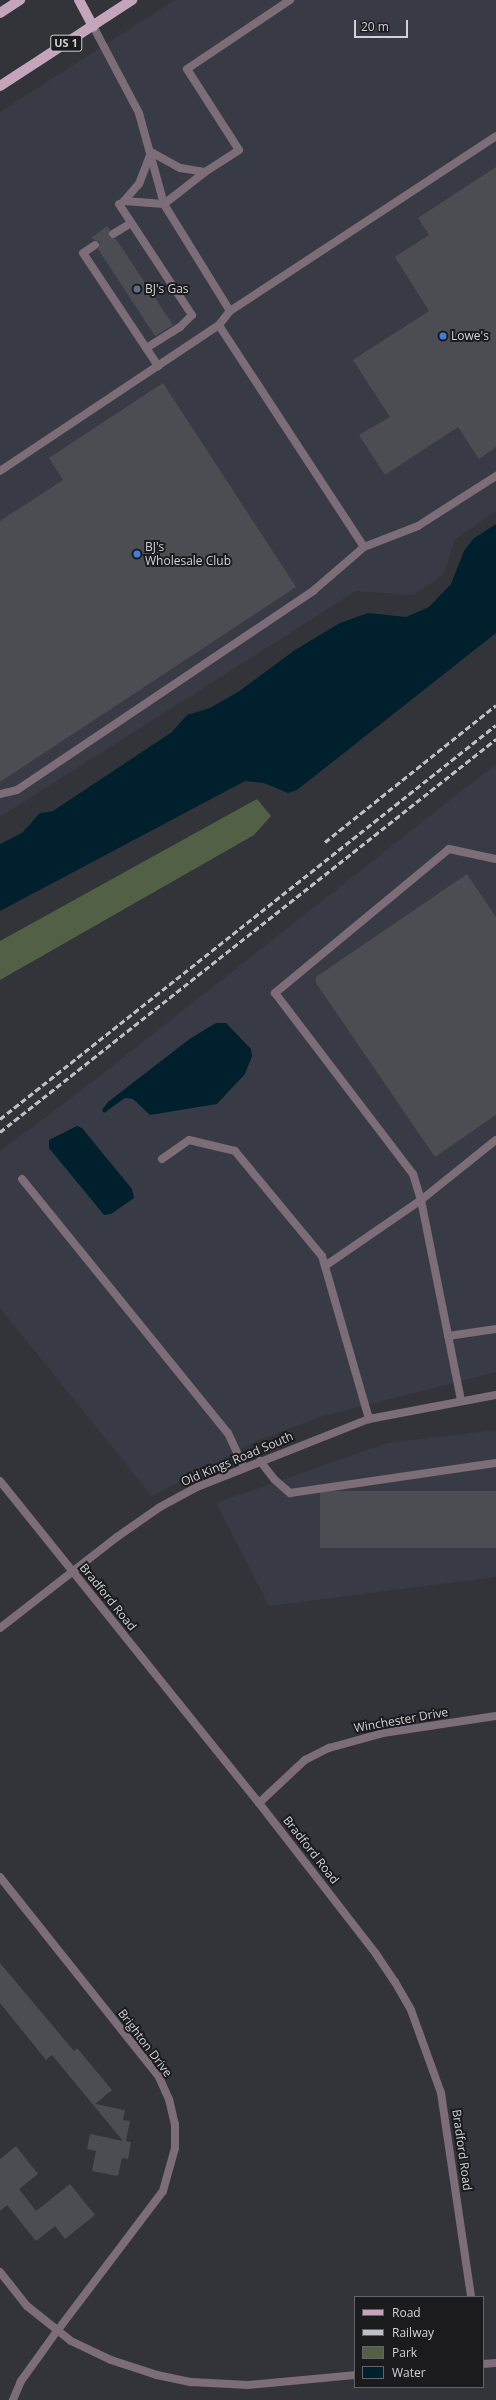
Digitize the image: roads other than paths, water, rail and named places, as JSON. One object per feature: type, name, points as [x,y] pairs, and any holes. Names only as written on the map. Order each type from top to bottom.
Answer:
[{"type":"main road","points":[[0,13],[20,0]]},
{"type":"main road","points":[[79,0],[93,26]]},
{"type":"main road","name":"US 1","points":[[0,86],[132,0]]},
{"type":"street","points":[[151,152],[139,184],[124,201],[164,204],[205,172],[239,150],[187,69],[290,0]]},
{"type":"street","points":[[93,26],[139,113],[151,152],[164,204],[230,311]]},
{"type":"street","points":[[0,471],[219,325],[230,311],[496,136]]},
{"type":"street","points":[[151,152],[180,168],[205,172]]},
{"type":"street","points":[[119,204],[192,315],[180,327],[146,348]]},
{"type":"street","points":[[113,234],[131,223]]},
{"type":"street","points":[[95,244],[83,253],[158,366]]},
{"type":"street","points":[[219,325],[364,548]]},
{"type":"street","points":[[0,794],[17,790],[313,591],[364,548],[418,526],[496,476]]},
{"type":"street","points":[[461,1401],[421,1200],[413,1174],[275,993],[449,849],[496,859]]},
{"type":"street","points":[[162,1160],[189,1140],[235,1151],[322,1256],[369,1419]]},
{"type":"street","points":[[325,1266],[421,1200],[496,1140]]},
{"type":"street","points":[[22,1179],[228,1433],[244,1467]]},
{"type":"street","points":[[448,1336],[496,1329]]},
{"type":"street","name":"Old Kings Road South","points":[[0,1628],[72,1571],[160,1507],[197,1487],[244,1467],[369,1419],[496,1395]]},
{"type":"street","points":[[260,1461],[275,1480],[290,1493],[496,1463]]},
{"type":"street","name":"Bradford Road","points":[[0,1481],[259,1803],[376,1954],[411,2010],[428,2050],[441,2093],[471,2296]]},
{"type":"street","name":"Winchester Drive","points":[[259,1803],[305,1760],[329,1748],[383,1733],[496,1716]]},
{"type":"street","name":"Brighton Drive","points":[[0,1877],[159,2077],[170,2099],[175,2124],[175,2148],[163,2191],[21,2381],[13,2400]]},
{"type":"street","points":[[0,2272],[27,2306],[57,2331],[111,2360],[157,2376],[191,2382],[248,2385],[354,2375]]},
{"type":"street","points":[[484,2364],[496,2363]]},
{"type":"water","points":[[496,524],[496,633],[297,790],[288,793],[264,783],[245,781],[0,911],[0,844],[22,833],[40,813],[53,811],[172,732],[187,715],[210,708],[238,692],[295,650],[340,623],[368,613],[406,617],[429,607],[451,584],[464,551],[473,539]]},
{"type":"water","points":[[216,1023],[226,1023],[251,1049],[252,1056],[245,1074],[217,1104],[150,1115],[133,1099],[125,1098],[104,1113],[102,1110],[108,1102],[191,1038]]},
{"type":"water","points":[[77,1126],[82,1128],[132,1189],[134,1198],[111,1214],[104,1215],[49,1148],[49,1140]]},
{"type":"railway","points":[[325,842],[496,705]]},
{"type":"railway","points":[[0,1119],[496,725]]},
{"type":"railway","points":[[0,1132],[496,739]]},
{"type":"place","name":"BJ's Gas","points":[[137,289]]},
{"type":"place","name":"Lowe's","points":[[443,336]]},
{"type":"place","name":"BJ's Wholesale Club","points":[[137,554]]}]
